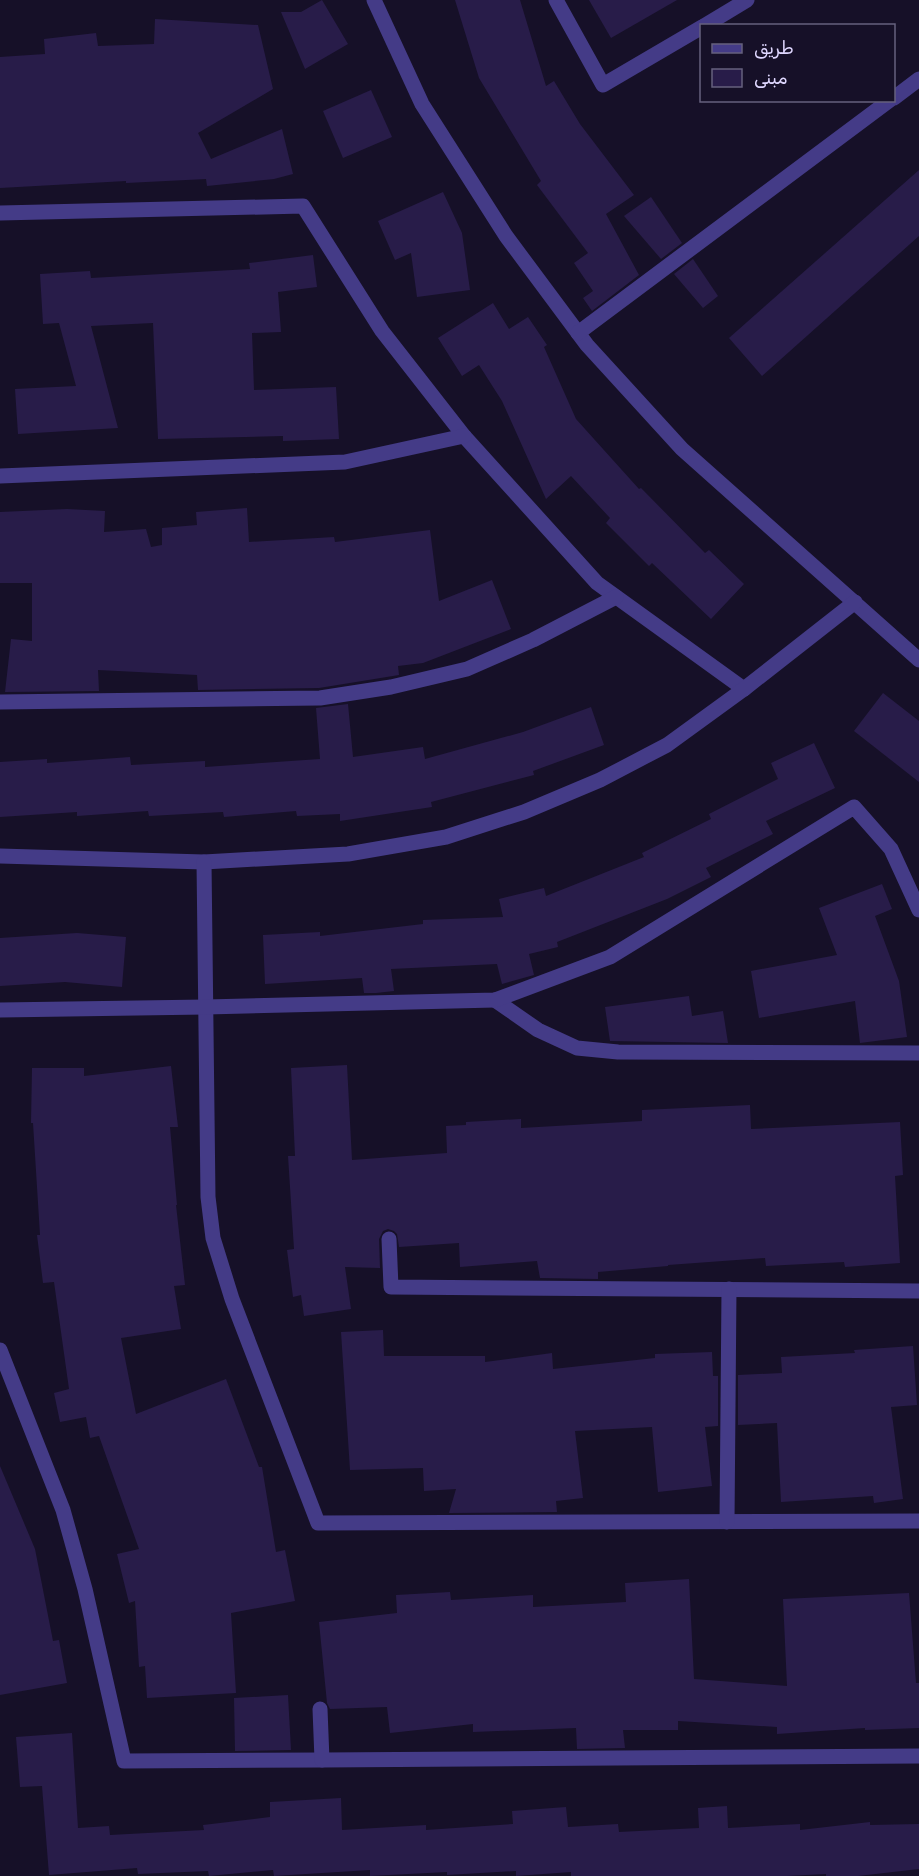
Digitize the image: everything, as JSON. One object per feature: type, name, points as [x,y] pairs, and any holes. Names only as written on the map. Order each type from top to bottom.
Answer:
[{"type":"street","points":[[374,0],[422,104],[506,236],[579,333],[682,448],[919,660]]},
{"type":"street","points":[[556,0],[603,85],[700,28]]},
{"type":"street","points":[[706,24],[747,0]]},
{"type":"street","points":[[895,97],[919,79]]},
{"type":"street","points":[[579,333],[887,102]]},
{"type":"street","points":[[0,213],[303,206],[382,331],[464,436],[597,583],[744,689]]},
{"type":"street","points":[[0,476],[345,462],[464,436]]},
{"type":"street","points":[[0,702],[320,698],[391,687],[467,669],[533,640],[616,597]]},
{"type":"street","points":[[0,856],[204,862],[348,854],[446,837],[525,812],[600,780],[667,745],[744,689],[855,602]]},
{"type":"street","points":[[0,1010],[206,1008],[495,1000],[610,957],[708,899],[854,807],[891,849],[919,910]]},
{"type":"street","points":[[204,862],[208,1197],[213,1238],[232,1299],[318,1523],[919,1521]]},
{"type":"street","points":[[495,1000],[538,1030],[577,1048],[618,1052],[919,1053]]},
{"type":"street","points":[[389,1239],[391,1287],[919,1291]]},
{"type":"street","points":[[727,1522],[729,1289]]},
{"type":"street","points":[[0,1350],[63,1510],[85,1590],[124,1761],[919,1756]]},
{"type":"street","points":[[320,1709],[322,1760]]},
{"type":"building","points":[[322,0],[348,44],[305,69],[281,12],[301,12]]},
{"type":"building","points":[[455,0],[520,0],[546,86],[554,81],[580,124],[634,195],[606,214],[639,275],[592,311],[583,298],[593,291],[574,263],[588,253],[537,185],[541,181],[479,78]]},
{"type":"building","points":[[589,0],[677,0],[611,38]]},
{"type":"building","points":[[155,19],[258,25],[273,89],[198,133],[211,159],[282,129],[293,174],[274,179],[207,186],[206,179],[0,188],[0,57],[45,54],[44,39],[96,33],[98,46],[154,44]]},
{"type":"building","points":[[371,90],[392,137],[343,158],[323,111]]},
{"type":"building","points":[[919,170],[919,236],[762,376],[729,338]]},
{"type":"building","points":[[443,192],[462,233],[470,290],[417,297],[411,253],[395,260],[378,221]]},
{"type":"building","points":[[651,197],[682,243],[661,259],[624,216]]},
{"type":"building","points":[[313,255],[317,287],[278,292],[281,332],[252,333],[254,390],[336,387],[339,439],[283,441],[283,436],[158,439],[153,323],[91,326],[118,428],[18,434],[15,389],[76,386],[59,323],[43,324],[40,274],[90,271],[91,278],[250,269],[249,263]]},
{"type":"building","points":[[693,259],[718,296],[703,308],[674,274]]},
{"type":"building","points":[[493,303],[509,329],[528,317],[547,345],[544,347],[576,419],[639,489],[641,488],[705,553],[709,550],[744,584],[711,619],[652,563],[649,566],[606,523],[610,518],[571,476],[546,499],[502,401],[479,365],[462,376],[438,338]]},
{"type":"building","points":[[247,508],[249,542],[334,537],[335,542],[430,530],[439,601],[492,580],[511,629],[423,663],[398,666],[399,675],[319,688],[198,690],[197,675],[98,670],[99,691],[5,692],[11,639],[32,641],[32,583],[0,583],[0,512],[67,509],[105,511],[104,532],[146,529],[151,547],[162,545],[162,528],[197,525],[196,512]]},
{"type":"building","points":[[883,693],[919,721],[919,782],[854,731]]},
{"type":"building","points":[[348,704],[353,757],[423,747],[425,759],[523,732],[591,707],[604,745],[533,771],[534,775],[431,802],[432,807],[340,821],[340,814],[297,816],[296,811],[224,817],[223,812],[149,816],[148,811],[77,816],[77,812],[0,817],[0,762],[47,759],[47,763],[130,757],[131,765],[205,761],[205,767],[320,759],[316,708]]},
{"type":"building","points":[[814,743],[835,788],[766,821],[773,834],[706,868],[711,877],[667,899],[557,942],[558,947],[529,954],[534,975],[502,984],[497,964],[391,969],[394,991],[376,993],[364,993],[362,978],[265,984],[263,935],[320,932],[320,936],[423,924],[423,920],[503,917],[499,899],[544,888],[546,896],[644,857],[642,853],[711,819],[709,814],[778,779],[771,763]]},
{"type":"building","points":[[882,884],[892,909],[875,916],[899,981],[907,1037],[860,1043],[855,1001],[759,1018],[751,971],[837,955],[819,908]]},
{"type":"building","points":[[77,933],[126,937],[122,987],[65,982],[0,986],[0,938]]},
{"type":"building","points":[[689,996],[692,1016],[723,1011],[728,1043],[610,1041],[605,1007]]},
{"type":"building","points":[[347,1065],[352,1160],[447,1153],[446,1126],[466,1125],[466,1122],[521,1119],[521,1128],[642,1121],[642,1110],[750,1105],[751,1129],[900,1122],[903,1175],[895,1176],[900,1263],[845,1267],[844,1262],[766,1266],[765,1258],[598,1272],[598,1279],[540,1278],[537,1261],[460,1267],[459,1243],[399,1247],[397,1234],[388,1229],[383,1231],[379,1239],[380,1268],[345,1267],[351,1309],[304,1316],[301,1295],[293,1297],[287,1250],[294,1249],[288,1156],[295,1156],[291,1068]]},
{"type":"building","points":[[171,1066],[178,1127],[170,1127],[185,1285],[174,1286],[181,1329],[121,1338],[136,1414],[226,1379],[259,1467],[262,1467],[276,1552],[285,1550],[295,1601],[231,1613],[236,1693],[147,1698],[145,1666],[139,1667],[135,1601],[129,1603],[117,1554],[139,1549],[99,1436],[90,1438],[86,1417],[60,1422],[54,1393],[69,1389],[54,1282],[43,1283],[37,1235],[40,1235],[33,1123],[31,1123],[32,1068],[84,1068],[84,1076]]},
{"type":"building","points":[[383,1330],[384,1356],[485,1356],[485,1362],[552,1353],[553,1369],[655,1358],[655,1354],[712,1352],[713,1376],[718,1376],[718,1426],[705,1427],[712,1486],[658,1492],[652,1427],[575,1431],[583,1498],[556,1501],[557,1512],[449,1513],[456,1489],[424,1491],[423,1468],[350,1470],[341,1332]]},
{"type":"building","points":[[913,1346],[917,1405],[891,1407],[903,1499],[874,1503],[873,1496],[781,1502],[777,1423],[738,1425],[738,1375],[782,1373],[781,1357],[855,1353],[854,1350]]},
{"type":"building","points":[[0,1466],[35,1549],[53,1641],[59,1640],[67,1683],[0,1695]]},
{"type":"building","points":[[689,1579],[694,1679],[787,1686],[783,1599],[909,1593],[916,1683],[919,1683],[919,1728],[865,1730],[865,1728],[777,1734],[777,1727],[678,1721],[678,1730],[623,1730],[625,1748],[577,1749],[576,1728],[473,1732],[473,1724],[390,1733],[387,1707],[330,1709],[327,1703],[319,1622],[397,1613],[396,1595],[450,1592],[451,1600],[533,1595],[533,1607],[626,1602],[625,1583]]},
{"type":"building","points":[[288,1695],[291,1750],[235,1751],[234,1698]]},
{"type":"building","points":[[72,1733],[78,1828],[109,1826],[110,1835],[204,1830],[203,1825],[270,1817],[270,1802],[341,1798],[342,1830],[426,1825],[426,1830],[513,1824],[512,1811],[566,1807],[568,1827],[618,1824],[619,1832],[699,1828],[698,1808],[727,1806],[728,1828],[800,1824],[800,1830],[870,1822],[870,1825],[919,1824],[919,1869],[858,1876],[826,1876],[826,1874],[571,1876],[571,1872],[516,1876],[516,1871],[370,1876],[370,1870],[274,1876],[273,1870],[209,1876],[208,1871],[138,1874],[137,1868],[49,1875],[42,1786],[20,1787],[16,1737]]}]
